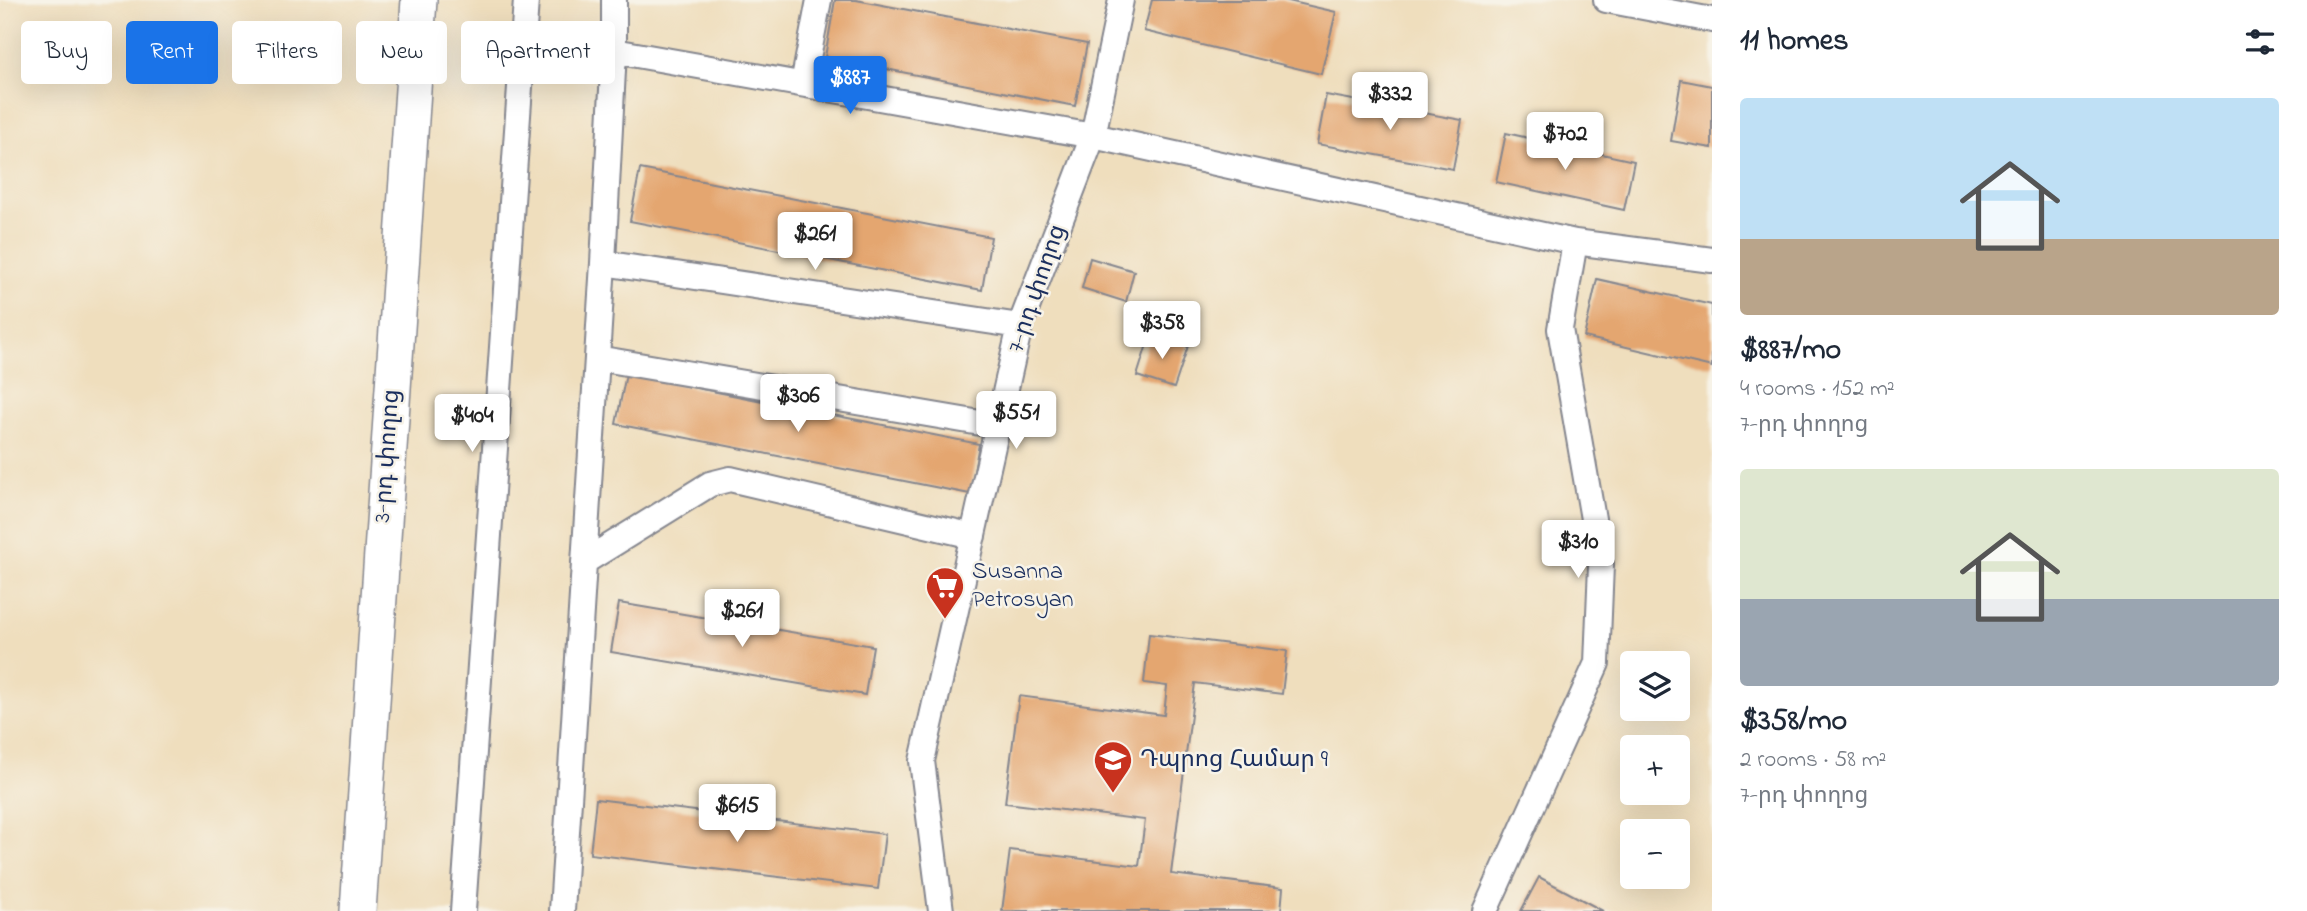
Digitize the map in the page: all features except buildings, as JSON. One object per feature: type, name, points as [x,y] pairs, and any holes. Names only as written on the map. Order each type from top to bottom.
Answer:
[{"type":"street","name":"3-րդ փողոց","points":[[358,911],[419,0]]},
{"type":"street","points":[[463,911],[526,0]]},
{"type":"street","points":[[614,0],[614,21]]},
{"type":"street","points":[[803,84],[819,0]]},
{"type":"street","name":"7-րդ փողոց","points":[[941,911],[922,761],[1020,326],[1093,136],[1121,0]]},
{"type":"street","points":[[1606,0],[1647,4],[1712,20]]},
{"type":"street","points":[[615,51],[1093,136],[1575,242],[1712,260]]},
{"type":"street","points":[[562,911],[612,84]]},
{"type":"street","points":[[1485,911],[1597,663],[1601,565],[1560,329],[1575,242]]},
{"type":"street","points":[[603,263],[1020,326]]},
{"type":"street","points":[[597,358],[998,426]]},
{"type":"street","points":[[584,562],[710,484],[730,479],[973,536]]},
{"type":"place","name":"Susanna Petrosyan","points":[[945,620]]},
{"type":"place","name":"Դպրոց Համար 9","points":[[1113,794]]}]
